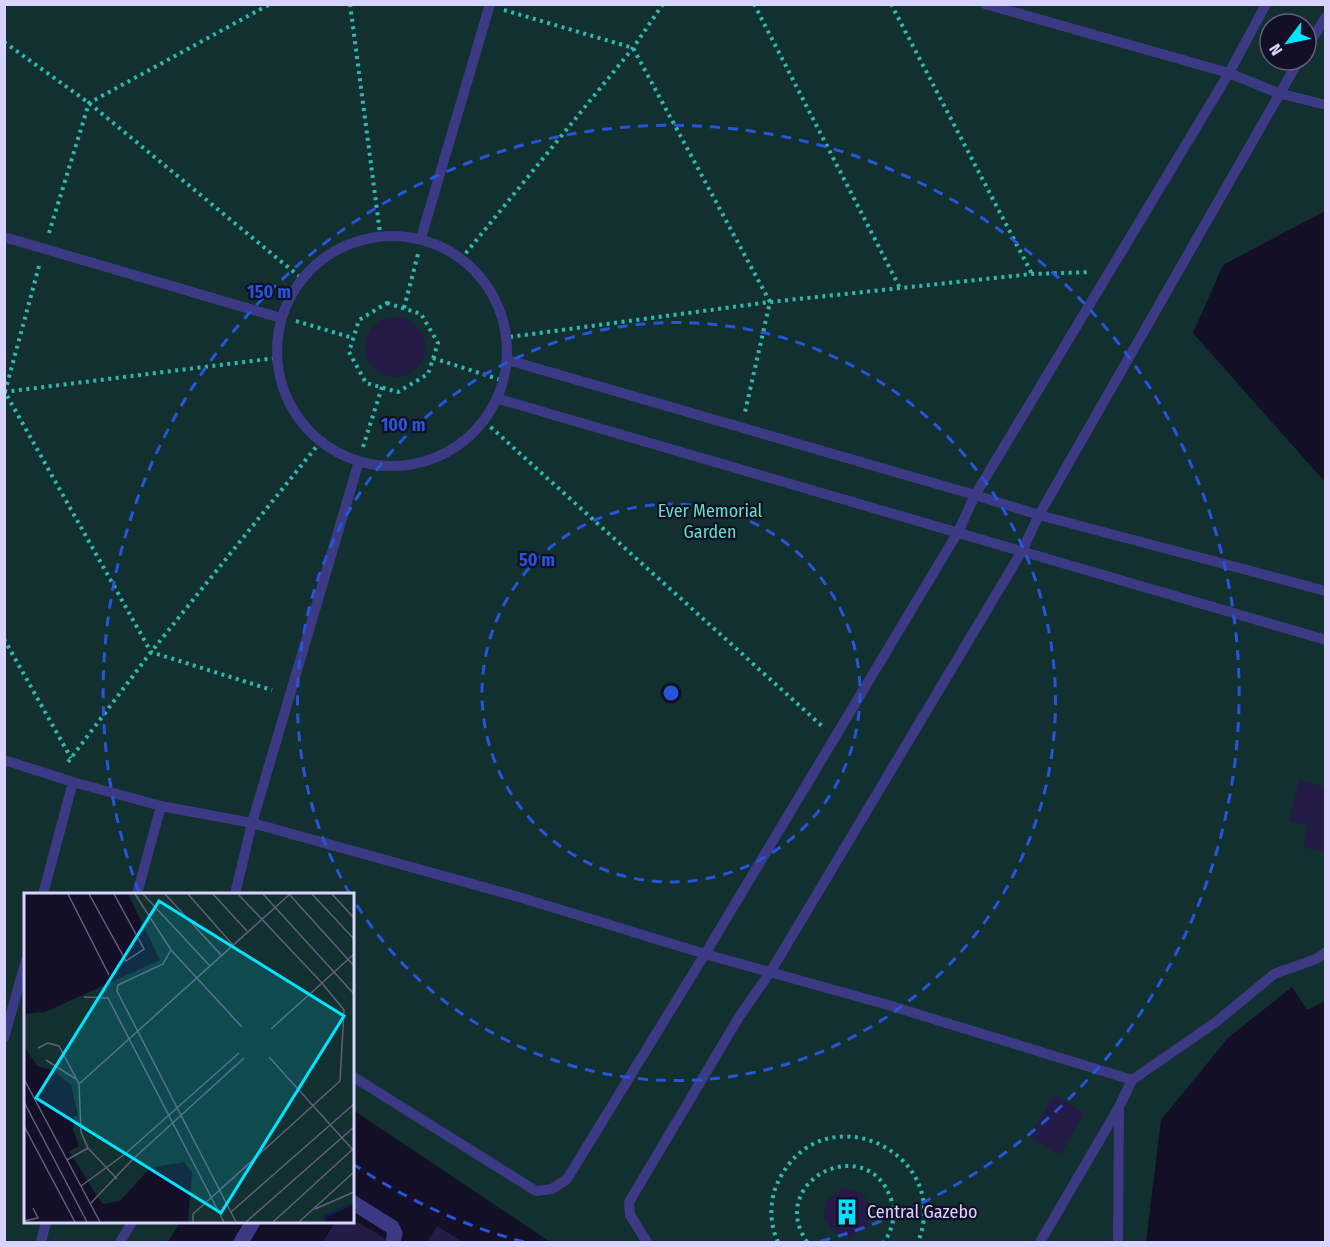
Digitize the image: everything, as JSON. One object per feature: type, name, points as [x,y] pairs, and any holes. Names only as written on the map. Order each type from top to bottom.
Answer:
[{"type":"street","points":[[354,1203],[392,1227],[394,1238]]},
{"type":"street","points":[[241,1242],[252,1223]]},
{"type":"lane","points":[[985,4],[1229,73],[1278,93],[1326,105]]},
{"type":"lane","points":[[354,1077],[536,1191],[552,1189],[567,1179],[958,532],[975,495],[1229,73],[1266,4]]},
{"type":"lane","points":[[421,238],[489,5]]},
{"type":"lane","points":[[1318,30],[1326,17]]},
{"type":"lane","points":[[646,1242],[630,1215],[629,1202],[739,1017],[771,971],[1022,551],[1039,516],[1291,72]]},
{"type":"lane","points":[[380,233],[421,238],[461,259],[481,278],[510,337],[508,360],[499,399],[485,422],[456,450],[419,465],[379,467],[340,455],[321,441],[308,431],[285,397],[276,358],[281,317],[300,277],[328,255],[380,233]]},
{"type":"lane","points":[[4,237],[281,317]]},
{"type":"lane","points":[[508,360],[975,495],[1039,516],[1326,591]]},
{"type":"lane","points":[[499,399],[1326,640]]},
{"type":"lane","points":[[236,893],[252,823],[359,461]]},
{"type":"lane","points":[[4,760],[161,806],[252,823],[519,897],[1132,1080]]},
{"type":"lane","points":[[43,893],[74,782]]},
{"type":"lane","points":[[137,893],[161,806]]},
{"type":"lane","points":[[1040,1242],[1119,1107],[1132,1080],[1216,1022],[1274,974],[1316,959],[1326,952]]},
{"type":"lane","points":[[4,1038],[24,967]]},
{"type":"lane","points":[[1118,1242],[1119,1107]]},
{"type":"lane","points":[[40,1242],[45,1223]]},
{"type":"lane","points":[[120,1242],[131,1223]]},
{"type":"path","points":[[270,4],[89,103],[44,248],[4,392],[151,652],[290,696]]},
{"type":"path","points":[[350,4],[380,233]]},
{"type":"path","points":[[461,259],[633,48],[663,4]]},
{"type":"path","points":[[754,4],[900,288]]},
{"type":"path","points":[[891,4],[1032,274]]},
{"type":"path","points":[[489,5],[633,48],[770,302],[742,427]]},
{"type":"path","points":[[4,42],[89,103],[300,277]]},
{"type":"path","points":[[404,308],[421,238]]},
{"type":"path","points":[[510,337],[770,302],[1032,274],[1109,271]]},
{"type":"path","points":[[387,303],[404,308],[421,314],[438,343],[428,375],[398,392],[366,382],[349,352],[359,320],[387,303]]},
{"type":"path","points":[[281,317],[353,338]]},
{"type":"path","points":[[4,392],[276,358]]},
{"type":"path","points":[[433,358],[503,380]]},
{"type":"path","points":[[359,461],[382,387]]},
{"type":"path","points":[[485,422],[834,736]]},
{"type":"path","points":[[57,777],[151,652],[321,441]]},
{"type":"path","points":[[4,639],[71,758]]},
{"type":"path","points":[[778,1242],[772,1225],[771,1212],[776,1186],[789,1163],[810,1146],[834,1137],[848,1136],[874,1141],[886,1147],[897,1154],[914,1175],[920,1187],[924,1213],[923,1227],[918,1242]]},
{"type":"path","points":[[807,1242],[800,1232],[797,1210],[803,1190],[818,1174],[838,1166],[849,1165],[869,1172],[885,1187],[890,1196],[894,1218],[892,1228],[884,1242]]},
{"type":"green space","name":"Ever Memorial Garden","points":[[5,5],[1325,5],[1325,211],[1223,265],[1193,333],[1325,482],[1325,1001],[1307,1010],[1292,987],[1228,1038],[1161,1120],[1146,1242],[550,1242],[354,1111],[354,893],[24,893],[24,1223],[179,1223],[168,1242],[5,1242]]},
{"type":"building","points":[[389,317],[401,317],[412,322],[420,330],[425,347],[423,359],[412,372],[401,377],[389,377],[378,372],[370,364],[365,353],[365,341],[370,330],[378,322]]},
{"type":"building","points":[[1299,780],[1326,787],[1326,853],[1303,847],[1308,825],[1289,821]]},
{"type":"building","points":[[1054,1095],[1084,1113],[1060,1155],[1029,1137]]},
{"type":"building","name":"Central Gazebo","points":[[843,1188],[862,1193],[872,1209],[867,1226],[851,1237],[833,1232],[823,1216],[828,1198]]},
{"type":"building","points":[[354,1220],[386,1239],[384,1242],[323,1242],[334,1223],[354,1223]]},
{"type":"building","points":[[437,1226],[463,1242],[427,1242]]},
{"type":"place","name":"Central Gazebo","points":[[847,1212]]}]
